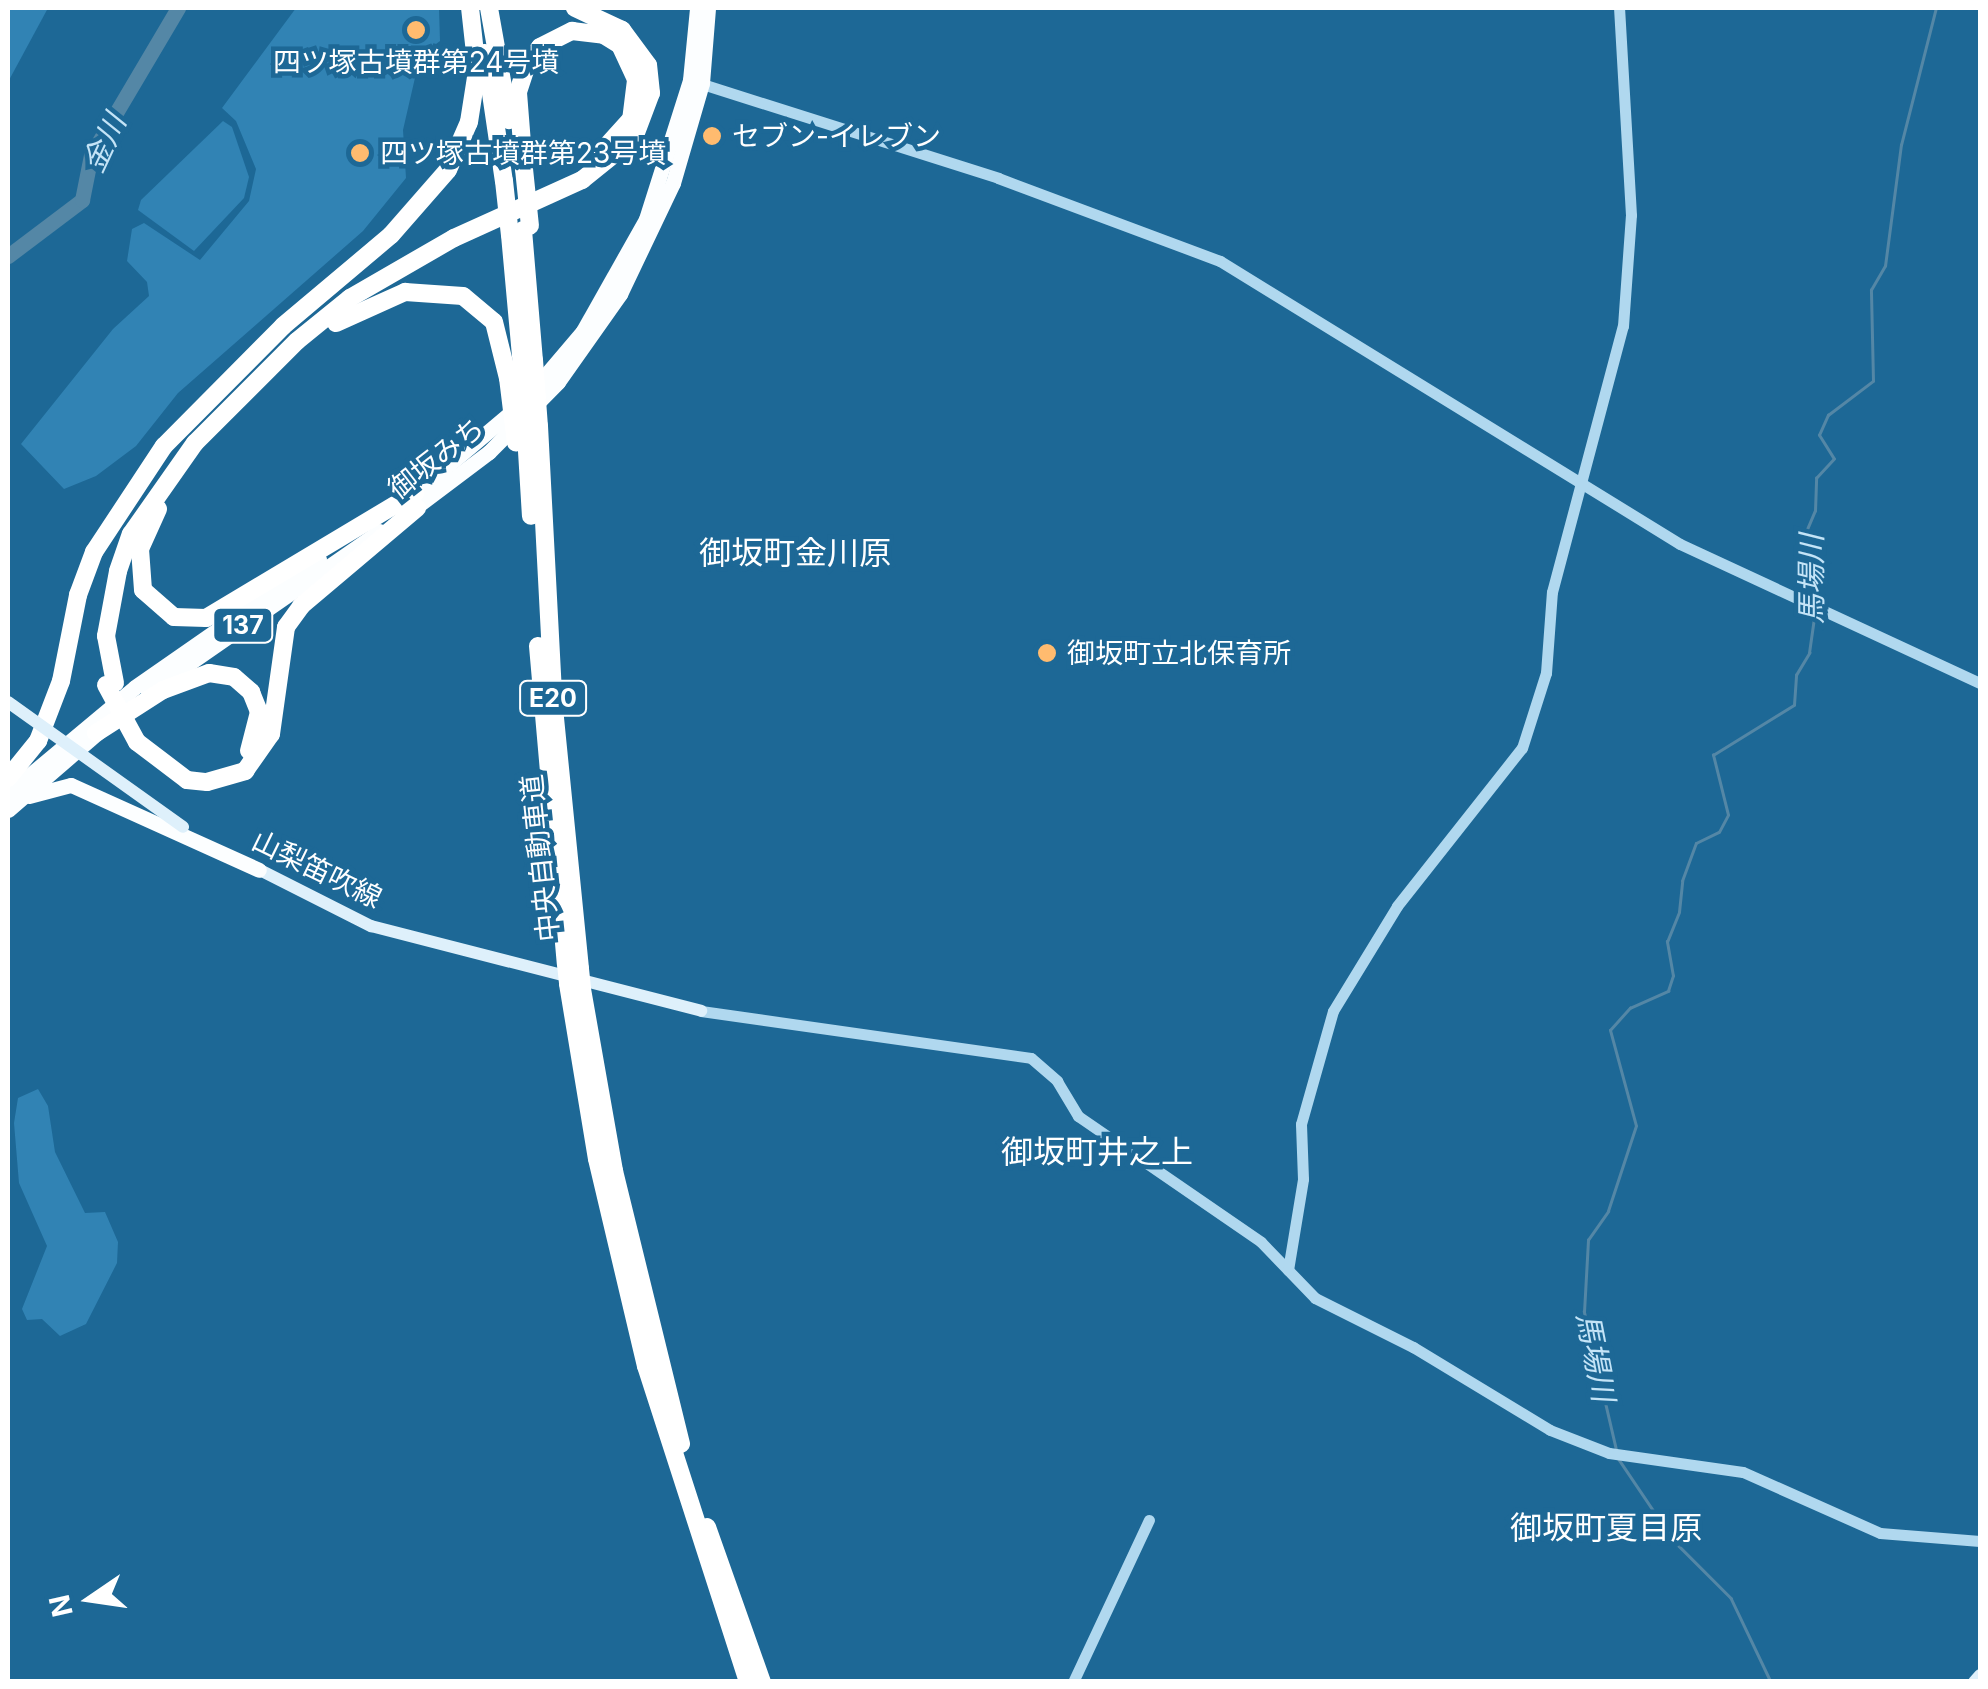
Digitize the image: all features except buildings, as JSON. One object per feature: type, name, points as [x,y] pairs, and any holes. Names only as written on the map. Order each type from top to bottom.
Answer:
[{"type":"highway","name":"中央自動車道","points":[[473,8],[515,175]]},
{"type":"highway","points":[[110,684],[106,636],[118,570],[131,534],[194,443],[277,349],[391,235],[448,170],[474,95],[473,8]]},
{"type":"highway","name":"中央自動車道","points":[[488,8],[515,175],[529,296],[521,368]]},
{"type":"highway","points":[[277,349],[374,282],[582,180],[634,138],[651,93],[648,64],[622,30],[575,8]]},
{"type":"highway","name":"御坂みち","points":[[696,82],[697,8]]},
{"type":"highway","name":"御坂みち","points":[[8,793],[134,687],[489,452],[592,338],[657,222],[696,82],[708,8]]},
{"type":"highway","points":[[8,778],[38,741],[61,682],[78,595],[94,552],[164,446],[200,408],[412,250],[563,180],[602,154],[631,118],[638,97],[631,60],[620,45],[604,35],[572,31],[540,47],[518,92],[515,175]]},
{"type":"highway","name":"中央自動車道","points":[[521,230],[521,368],[554,708],[574,977]]},
{"type":"highway","points":[[277,349],[372,302],[436,290],[463,296],[486,312],[521,368],[527,435]]},
{"type":"highway","points":[[200,408],[128,519],[106,578],[97,630],[110,684],[140,739],[188,780],[207,782],[244,771],[271,734],[286,627],[301,606],[416,501]]},
{"type":"highway","name":"中央自動車道","points":[[527,435],[532,539],[574,977],[603,1152],[678,1477],[748,1682]]},
{"type":"highway","points":[[194,443],[152,519],[138,569],[155,607],[174,616],[206,618],[233,608],[416,501]]},
{"type":"highway","name":"御坂みち","points":[[8,810],[96,733],[416,501]]},
{"type":"highway","points":[[96,733],[164,690],[209,674],[234,677],[251,692],[259,712],[258,736],[247,756],[228,769],[191,770],[140,739]]},
{"type":"highway","points":[[8,810],[35,792],[72,785],[259,870]]},
{"type":"highway","name":"中央自動車道","points":[[608,1177],[684,1455],[762,1682]]},
{"type":"main road","name":"山梨笛吹線","points":[[8,702],[183,827],[371,926],[702,1011]]},
{"type":"main road","points":[[1974,1682],[1980,1675]]},
{"type":"street","points":[[1288,1270],[1303,1178],[1301,1124],[1333,1011],[1396,906],[1522,748],[1546,673],[1552,592],[1623,326],[1630,215],[1620,8]]},
{"type":"street","points":[[696,82],[998,178],[1220,261],[1680,544],[1980,683]]},
{"type":"street","points":[[702,1011],[1031,1058],[1057,1081],[1078,1116],[1176,1178],[1342,1316],[1413,1347],[1550,1430],[1616,1454],[1743,1472],[1880,1534],[1980,1541]]},
{"type":"street","points":[[1074,1682],[1149,1520]]},
{"type":"shaded area","points":[[8,8],[48,8],[8,82]]},
{"type":"shaded area","points":[[296,8],[439,8],[440,41],[420,56],[403,130],[406,178],[363,231],[178,393],[136,446],[96,476],[64,489],[21,444],[113,329],[149,296],[147,282],[127,261],[132,229],[144,223],[200,260],[249,201],[256,169],[236,121],[222,108]]},
{"type":"shaded area","points":[[223,121],[232,127],[249,177],[244,198],[194,251],[138,210],[141,200]]},
{"type":"shaded area","points":[[38,1089],[48,1106],[55,1152],[85,1213],[105,1212],[118,1242],[117,1263],[86,1324],[60,1336],[42,1319],[27,1320],[22,1309],[47,1246],[19,1183],[14,1123],[18,1098]]},
{"type":"waterway","name":"金川","points":[[8,256],[82,200],[91,155],[178,8]]},
{"type":"waterway","name":"馬場川","points":[[1816,603],[1805,534],[1815,511],[1816,478],[1834,459],[1819,435],[1828,415],[1873,381],[1871,290],[1885,266],[1901,145],[1936,8]]},
{"type":"waterway","name":"馬場川","points":[[1616,1450],[1584,1312],[1588,1240],[1608,1211],[1636,1126],[1610,1030],[1630,1008],[1668,991],[1673,976],[1667,942],[1679,912],[1682,881],[1696,843],[1719,832],[1728,815],[1713,755],[1794,705],[1796,675],[1809,653],[1815,611]]},
{"type":"waterway","name":"馬場川","points":[[1618,1458],[1674,1541],[1731,1598],[1771,1682]]},
{"type":"place","name":"四ツ塚古墳群第24号墳","points":[[416,30]]},
{"type":"place","name":"セブン-イレブン","points":[[712,136]]},
{"type":"place","name":"四ツ塚古墳群第23号墳","points":[[360,153]]},
{"type":"place","name":"御坂町立北保育所","points":[[1047,653]]},
{"type":"district","name":"御坂町金川原","points":[[795,553]]},
{"type":"district","name":"御坂町井之上","points":[[1097,1152]]},
{"type":"district","name":"御坂町夏目原","points":[[1606,1528]]}]
